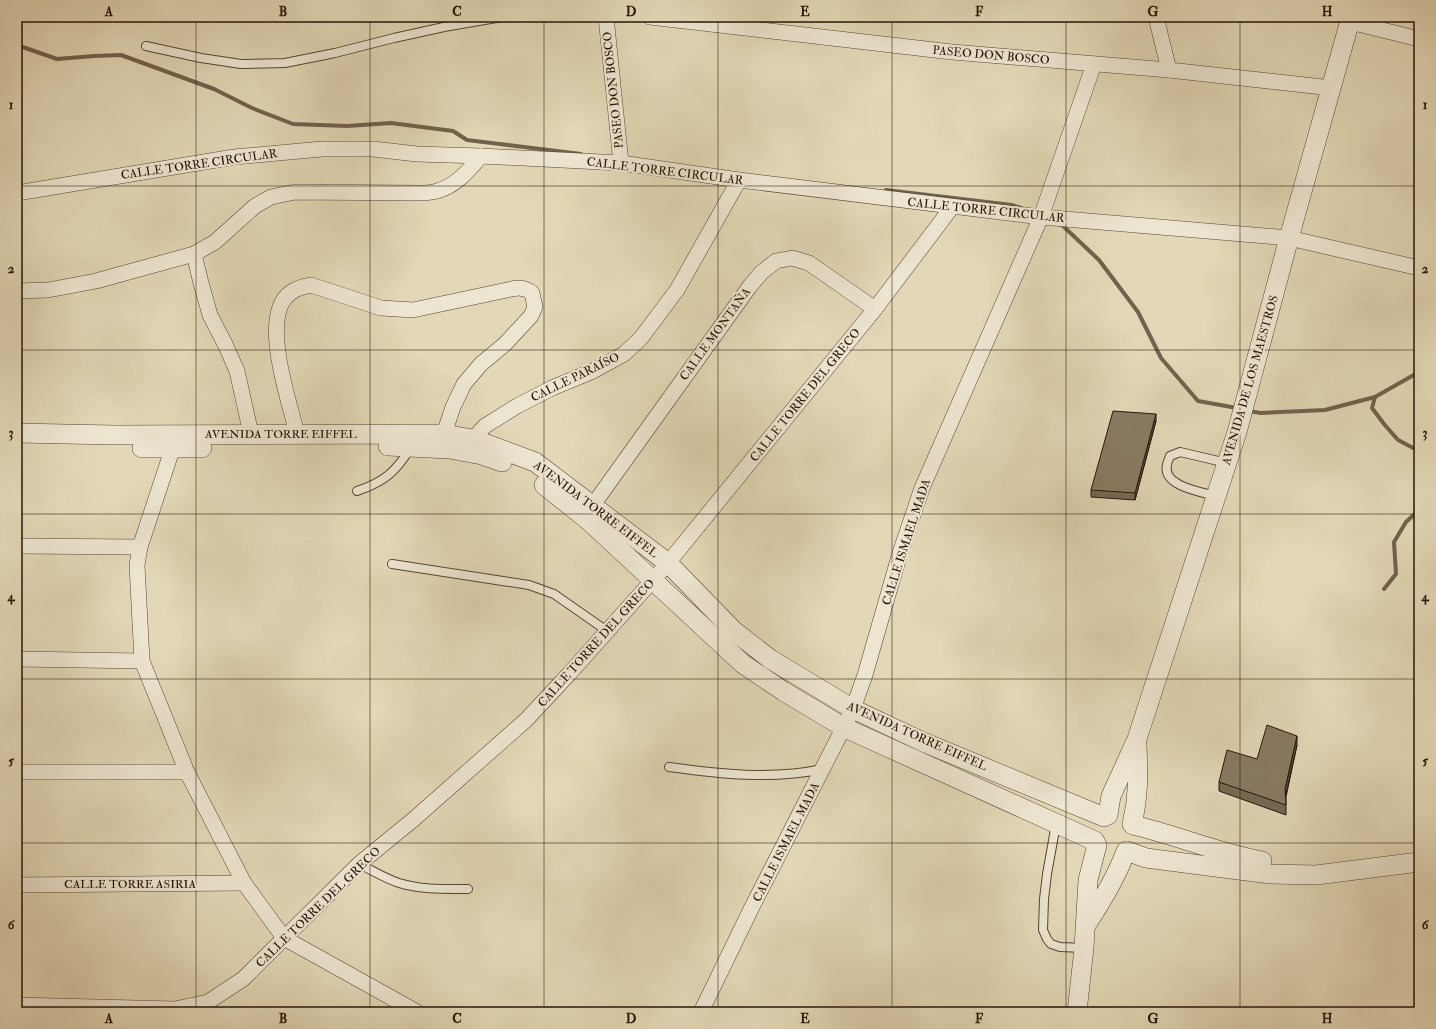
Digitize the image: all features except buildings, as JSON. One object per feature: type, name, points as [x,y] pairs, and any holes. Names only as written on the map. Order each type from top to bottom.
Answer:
[{"type":"street","name":"PASEO DON BOSCO","points":[[606,17],[621,163]]},
{"type":"street","name":"PASEO DON BOSCO","points":[[650,17],[952,52],[1169,70],[1332,88]]},
{"type":"street","points":[[1156,17],[1169,70]]},
{"type":"street","points":[[1347,19],[1419,38]]},
{"type":"street","name":"AVENIDA DE LOS MAESTROS","points":[[1106,816],[1111,796],[1137,739],[1237,432],[1289,238],[1332,88],[1347,19]]},
{"type":"street","name":"CALLE ISMAEL MADA","points":[[701,1012],[752,907],[853,709],[865,676],[900,554],[922,488],[1041,217],[1094,64]]},
{"type":"street","name":"CALLE TORRE CIRCULAR","points":[[17,193],[234,157],[322,148],[373,149],[417,154],[621,163],[739,180],[1041,217],[1289,238],[1419,268]]},
{"type":"street","points":[[17,291],[48,290],[96,280],[194,254],[215,242],[255,206],[271,197],[295,192],[418,193],[437,191],[453,184],[468,172],[481,156]]},
{"type":"street","name":"CALLE PARAÍSO","points":[[473,439],[485,426],[517,406],[552,388],[594,371],[624,354],[641,338],[677,290],[739,180]]},
{"type":"street","name":"CALLE TORRE DEL GRECO","points":[[17,1005],[175,1010],[208,1002],[243,979],[359,864],[414,819],[526,720],[608,631],[668,563],[875,309],[952,206]]},
{"type":"street","points":[[194,254],[210,315],[237,371],[251,434]]},
{"type":"street","name":"CALLE MONTAÑA","points":[[593,505],[750,286],[762,272],[776,261],[792,258],[808,263],[875,309]]},
{"type":"street","points":[[297,434],[278,355],[277,324],[280,306],[288,294],[300,286],[311,285],[381,308],[413,310],[507,290],[518,288],[528,289],[532,293],[535,307],[531,316],[505,344],[481,364],[464,384],[453,408],[444,434]]},
{"type":"street","name":"AVENIDA TORRE EIFFEL","points":[[17,433],[175,442],[412,447],[457,450],[482,455],[524,470],[589,521],[743,664],[783,691],[843,727],[1096,843]]},
{"type":"street","name":"AVENIDA TORRE EIFFEL","points":[[17,445],[175,442],[251,434],[444,434],[473,439],[535,462],[668,563],[734,632],[770,659],[853,709],[923,742],[1106,816]]},
{"type":"street","points":[[175,442],[140,547],[137,564],[142,661],[187,772],[244,884],[284,938],[417,1012]]},
{"type":"street","points":[[17,546],[140,547]]},
{"type":"street","points":[[17,659],[142,661]]},
{"type":"street","name":"AVENIDA DE LOS MAESTROS","points":[[1132,825],[1137,805],[1138,792],[1137,739]]},
{"type":"street","points":[[17,772],[187,772]]},
{"type":"street","points":[[1086,925],[1111,887],[1126,851],[1134,839],[1132,825],[1127,819],[1115,814],[1106,816],[1099,821],[1095,828],[1094,834],[1096,843],[1101,850],[1107,854],[1113,855],[1126,851],[1146,858],[1270,874],[1316,875],[1419,862]]},
{"type":"street","points":[[1132,825],[1157,831],[1237,857],[1270,862],[1348,863],[1419,855]]},
{"type":"street","points":[[1077,1012],[1086,925],[1088,880],[1096,843]]},
{"type":"street","name":"CALLE TORRE ASIRIA","points":[[17,885],[244,884]]},
{"type":"lane","points":[[146,46],[201,58],[241,64],[285,63],[335,53],[430,30],[502,17]]},
{"type":"lane","points":[[357,491],[384,480],[403,461],[412,447]]},
{"type":"lane","points":[[1216,496],[1175,483],[1168,476],[1166,466],[1170,456],[1180,452],[1227,463]]},
{"type":"lane","points":[[392,564],[529,585],[554,594],[608,631]]},
{"type":"lane","points":[[669,767],[741,776],[803,773],[822,769]]},
{"type":"lane","points":[[1056,824],[1047,874],[1044,899],[1043,930],[1051,944],[1060,947],[1084,948]]},
{"type":"lane","points":[[359,864],[398,883],[419,888],[468,889]]},
{"type":"waterway","points":[[17,45],[57,59],[121,55],[214,89],[252,108],[293,124],[347,126],[391,123],[453,131],[467,140],[581,154]]},
{"type":"waterway","points":[[886,190],[1012,205],[1021,208]]},
{"type":"waterway","points":[[1059,224],[1099,260],[1138,312],[1161,358],[1198,401],[1237,408]]},
{"type":"waterway","points":[[1419,372],[1375,397],[1372,408],[1398,440],[1419,451]]},
{"type":"waterway","points":[[1248,411],[1261,413],[1325,410],[1375,397]]},
{"type":"waterway","points":[[1384,589],[1396,574],[1394,542],[1406,522],[1419,510]]}]
